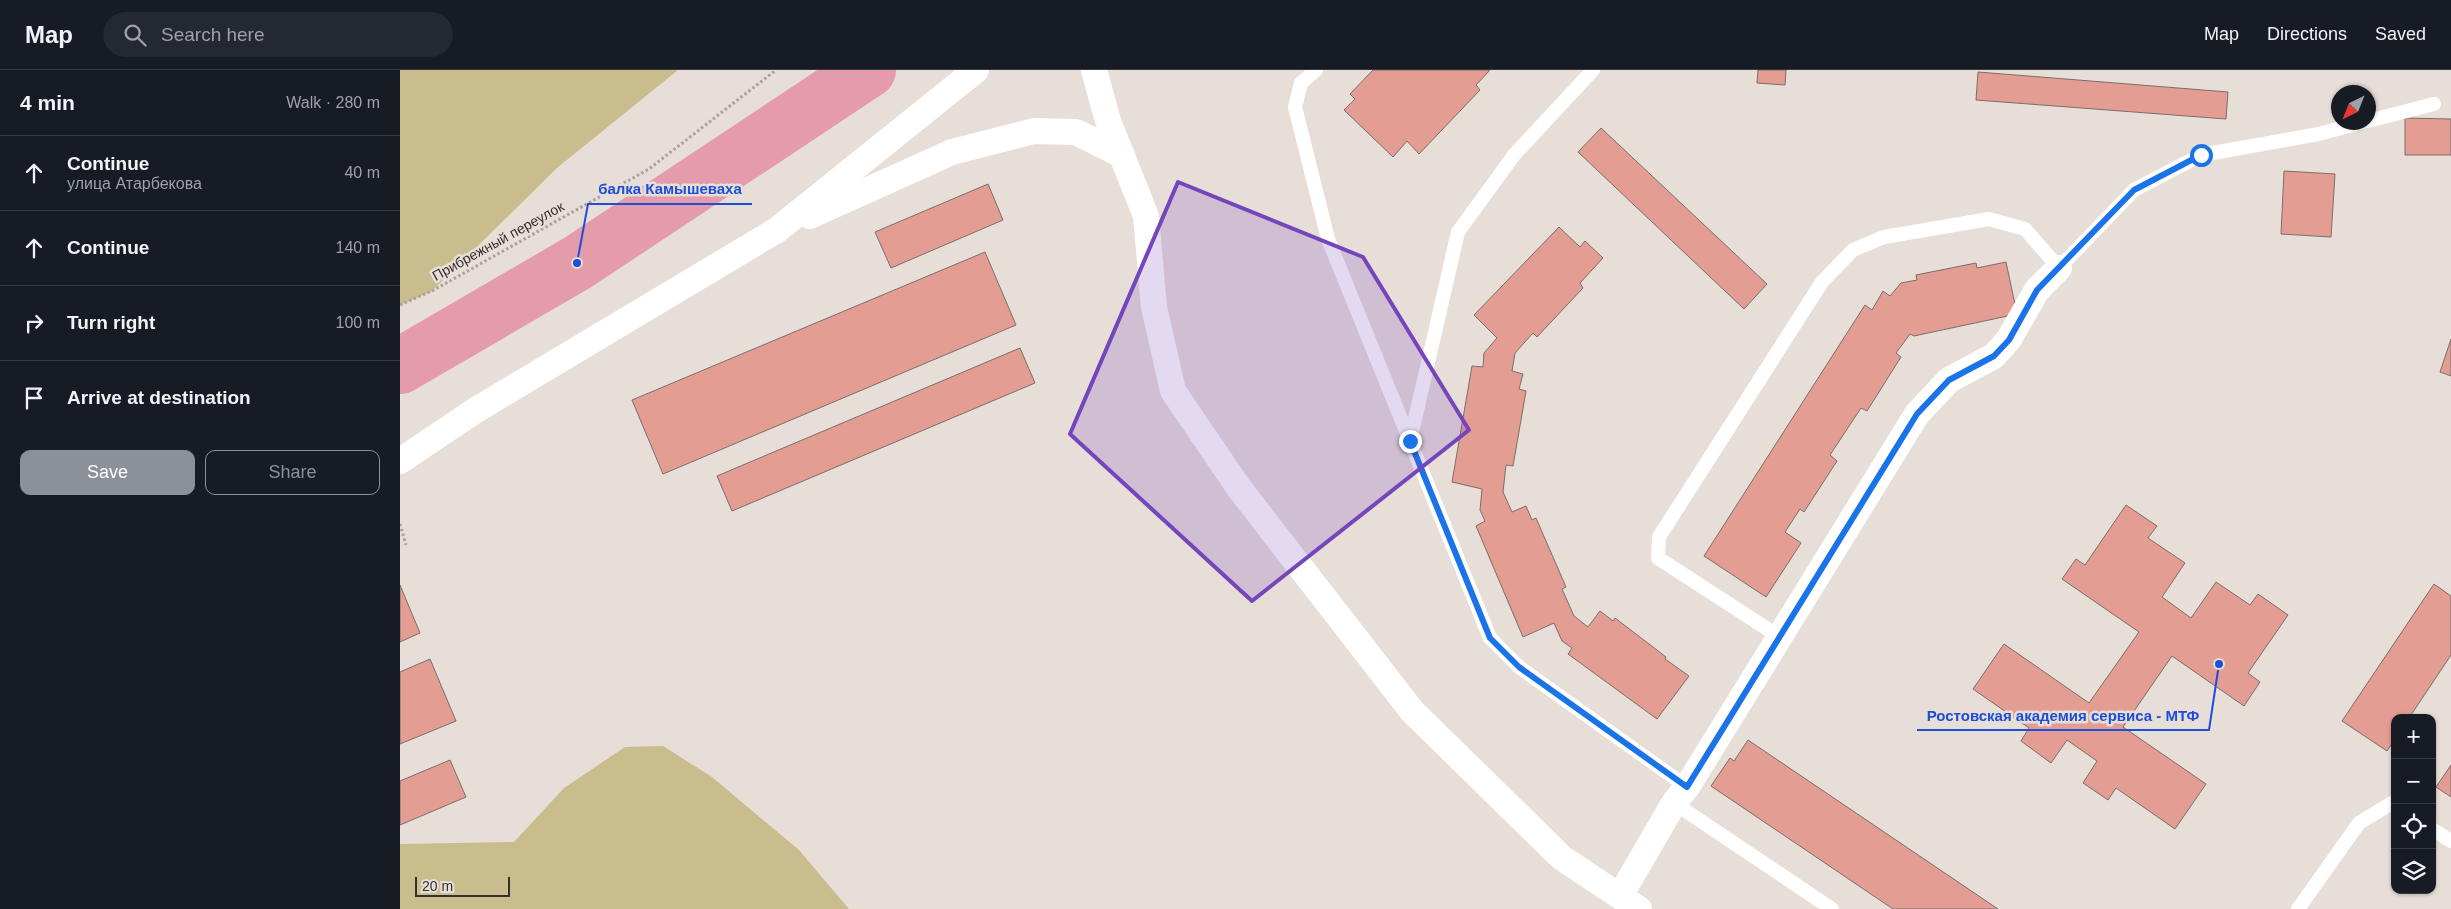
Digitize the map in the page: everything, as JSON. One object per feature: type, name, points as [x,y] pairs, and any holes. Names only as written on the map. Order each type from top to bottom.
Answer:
[{"type":"street","points":[[777,230],[976,70]]},
{"type":"street","points":[[1094,70],[1108,121],[1146,216],[1154,307],[1173,391],[1239,488],[1412,711],[1562,858],[1629,903],[1680,795],[1917,414],[1949,380],[1994,356],[2009,340],[2037,290],[2058,268]]},
{"type":"street","points":[[400,461],[476,410],[777,230],[952,152],[1034,131],[1076,132],[1122,155]]},
{"type":"lane","points":[[1316,70],[1301,83],[1295,107],[1328,239],[1490,638],[1519,667],[1680,795],[1832,909]]},
{"type":"lane","points":[[1410,441],[1458,232],[1514,155],[1593,70]]},
{"type":"lane","points":[[2376,119],[2434,104]]},
{"type":"lane","points":[[1780,637],[1658,558],[1658,537],[1822,282],[1853,250],[1884,237],[1989,218],[2025,228],[2058,268],[2134,190],[2201,155],[2333,130]]},
{"type":"lane","points":[[2298,909],[2359,823],[2392,803],[2394,804]]},
{"type":"lane","points":[[2436,832],[2451,841]]},
{"type":"path","name":"Прибрежный переулок","points":[[400,305],[432,291],[649,170],[776,70]]},
{"type":"path","points":[[400,524],[406,545]]},
{"type":"highlighted area","points":[[1178,182],[1363,257],[1469,430],[1252,601],[1070,434]]},
{"type":"shaded area","points":[[400,70],[678,70],[557,168],[432,291],[400,305]]},
{"type":"shaded area","points":[[663,746],[712,777],[799,850],[849,909],[400,909],[400,844],[514,842],[564,788],[625,747]]},
{"type":"building","points":[[1373,70],[1490,70],[1476,85],[1480,90],[1419,154],[1407,141],[1393,157],[1344,110],[1355,99],[1350,94]]},
{"type":"building","points":[[1758,70],[1786,70],[1785,85],[1757,83]]},
{"type":"building","points":[[1978,72],[2228,92],[2226,119],[1976,100]]},
{"type":"building","points":[[2405,118],[2451,119],[2451,155],[2405,155]]},
{"type":"building","points":[[1601,128],[1767,284],[1744,309],[1578,152]]},
{"type":"building","points":[[2284,171],[2335,174],[2331,237],[2281,234]]},
{"type":"building","points":[[988,184],[1003,220],[891,268],[875,232]]},
{"type":"building","points":[[1559,227],[1580,247],[1585,241],[1603,258],[1580,283],[1583,288],[1537,337],[1533,333],[1515,353],[1512,371],[1523,374],[1519,389],[1526,391],[1513,466],[1506,465],[1503,492],[1512,512],[1526,506],[1532,520],[1536,518],[1566,587],[1562,589],[1574,616],[1588,627],[1600,611],[1613,621],[1615,618],[1689,676],[1657,719],[1568,654],[1572,648],[1562,641],[1554,623],[1523,637],[1476,526],[1485,521],[1480,510],[1482,489],[1452,482],[1472,366],[1483,367],[1484,353],[1497,338],[1474,315]]},
{"type":"building","points":[[985,252],[1016,325],[663,474],[632,400]]},
{"type":"building","points":[[2006,262],[2017,314],[1914,336],[1910,334],[1896,353],[1901,357],[1867,411],[1861,408],[1830,455],[1837,461],[1804,512],[1800,509],[1785,532],[1801,543],[1766,597],[1704,556],[1865,305],[1872,310],[1883,291],[1890,296],[1901,283],[1917,280],[1916,275],[1976,263],[1977,268]]},
{"type":"building","points":[[2451,339],[2451,376],[2440,372]]},
{"type":"building","points":[[1020,348],[1035,383],[732,511],[717,476]]},
{"type":"building","points":[[2126,505],[2157,526],[2148,538],[2185,563],[2162,597],[2191,618],[2216,582],[2250,605],[2258,594],[2288,615],[2248,673],[2260,682],[2244,706],[2172,656],[2123,727],[2206,784],[2175,829],[2116,788],[2108,800],[2083,783],[2097,761],[2067,740],[2051,763],[2021,741],[2029,728],[1973,689],[2004,644],[2089,703],[2139,632],[2062,579],[2076,559],[2085,565]]},
{"type":"building","points":[[2434,584],[2451,596],[2451,655],[2412,714],[2391,714],[2391,745],[2387,751],[2342,721]]},
{"type":"building","points":[[400,585],[420,633],[400,642]]},
{"type":"building","points":[[430,659],[456,721],[400,744],[400,672]]},
{"type":"building","points":[[1748,740],[1998,909],[1893,909],[1711,786],[1730,758],[1734,761]]},
{"type":"building","points":[[450,760],[466,797],[400,825],[400,781]]},
{"type":"building","points":[[2451,765],[2451,797],[2436,787]]},
{"type":"waterway","points":[[400,366],[577,263],[868,70]]},
{"type":"place","name":"балка Камышеваха","points":[[577,263]]},
{"type":"place","name":"Ростовская академия сервиса - МТФ","points":[[2219,664]]},
{"type":"route","points":[[1410,441],[1490,638],[1519,667],[1687,787],[1917,414],[1949,380],[1994,356],[2009,340],[2037,290],[2134,190],[2201,155]]}]
